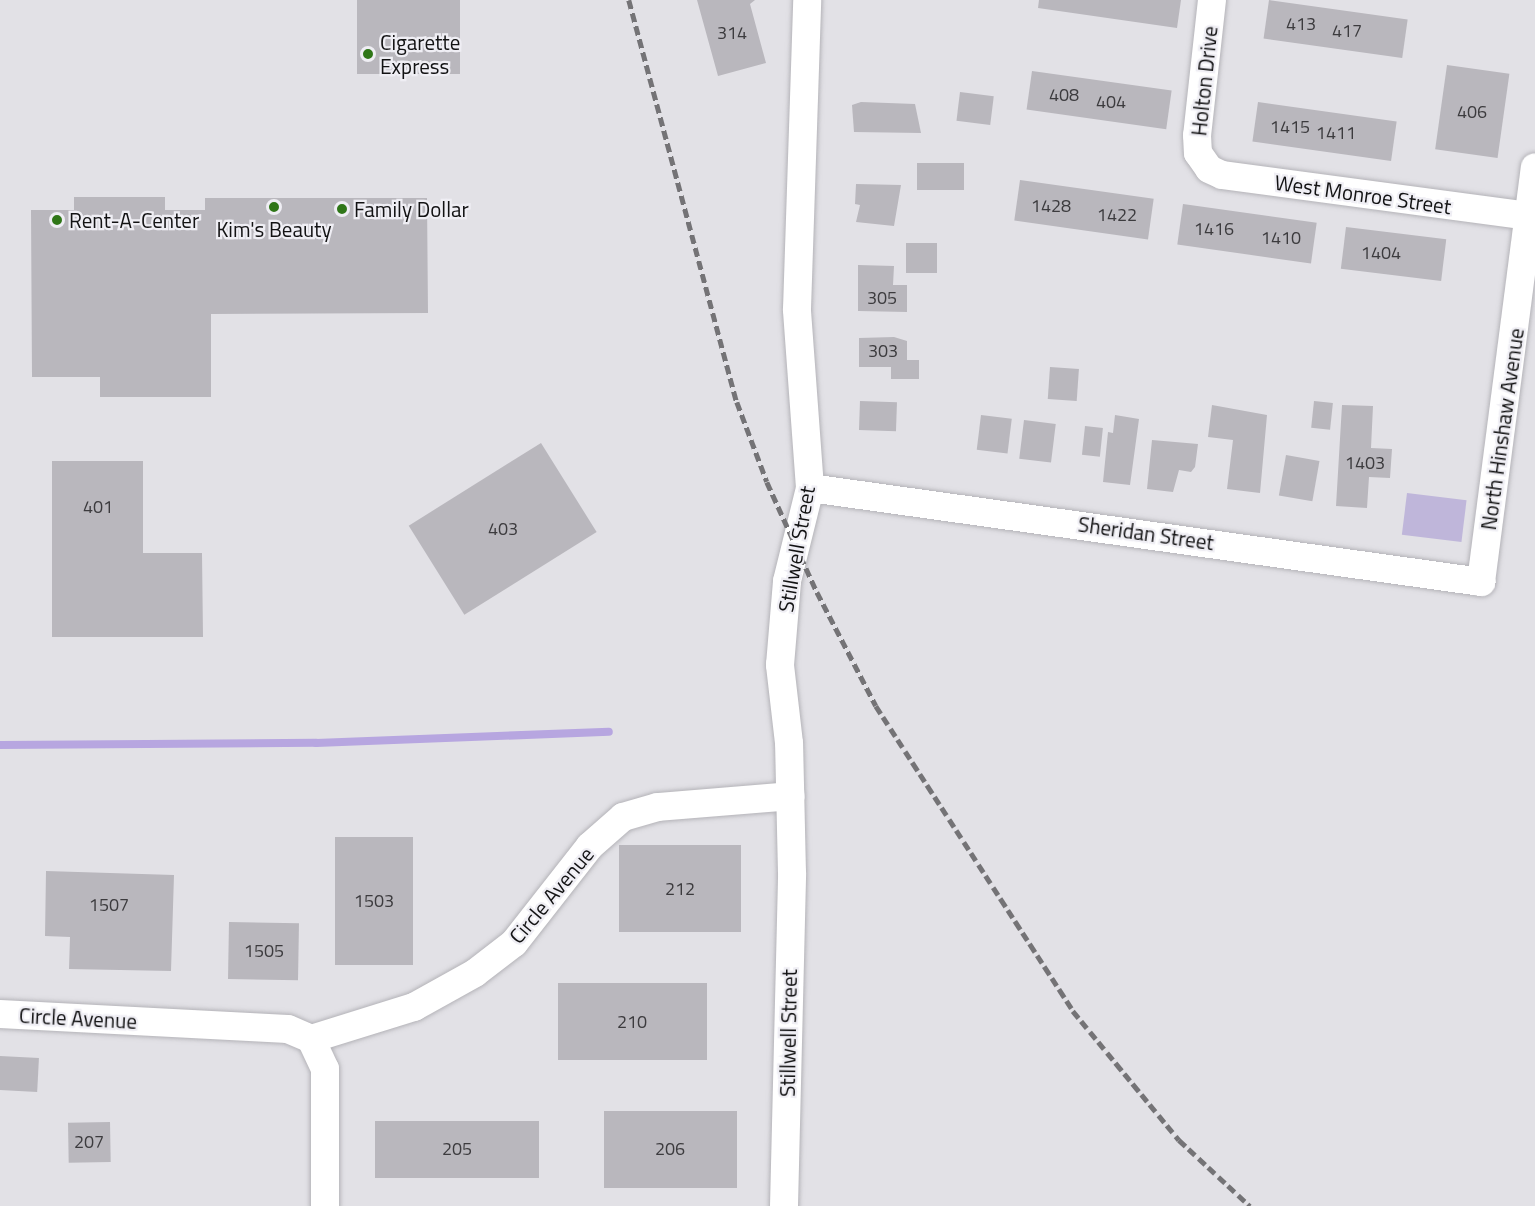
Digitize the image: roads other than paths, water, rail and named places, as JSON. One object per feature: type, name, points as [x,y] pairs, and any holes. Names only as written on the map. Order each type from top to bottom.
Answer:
[{"type":"street","name":"Stillwell Street","points":[[784,1206],[791,796],[780,665],[783,616],[810,488],[797,309],[807,0]]},
{"type":"street","name":"Holton Drive","points":[[1203,161],[1197,135],[1212,0]]},
{"type":"street","name":"West Monroe Street","points":[[1203,161],[1222,175],[1530,233]]},
{"type":"street","name":"North Hinshaw Avenue","points":[[1481,582],[1530,233],[1535,168]]},
{"type":"street","name":"Sheridan Street","points":[[810,488],[1481,582]]},
{"type":"street","name":"Circle Avenue","points":[[0,1014],[288,1029],[311,1039],[414,1007],[475,973],[514,943],[590,846],[623,818],[658,807],[791,796]]},
{"type":"street","points":[[311,1039],[325,1069],[326,1206]]},
{"type":"waterway","points":[[0,745],[316,743],[609,732]]},
{"type":"railway","points":[[629,0],[737,402],[767,482],[817,592],[876,706],[1073,1011],[1179,1140],[1250,1206]]},
{"type":"place","name":"Cigarette Express","points":[[368,54]]},
{"type":"place","name":"Kim's Beauty","points":[[274,207]]},
{"type":"place","name":"Family Dollar","points":[[342,209]]},
{"type":"place","name":"Rent-A-Center","points":[[57,220]]}]
